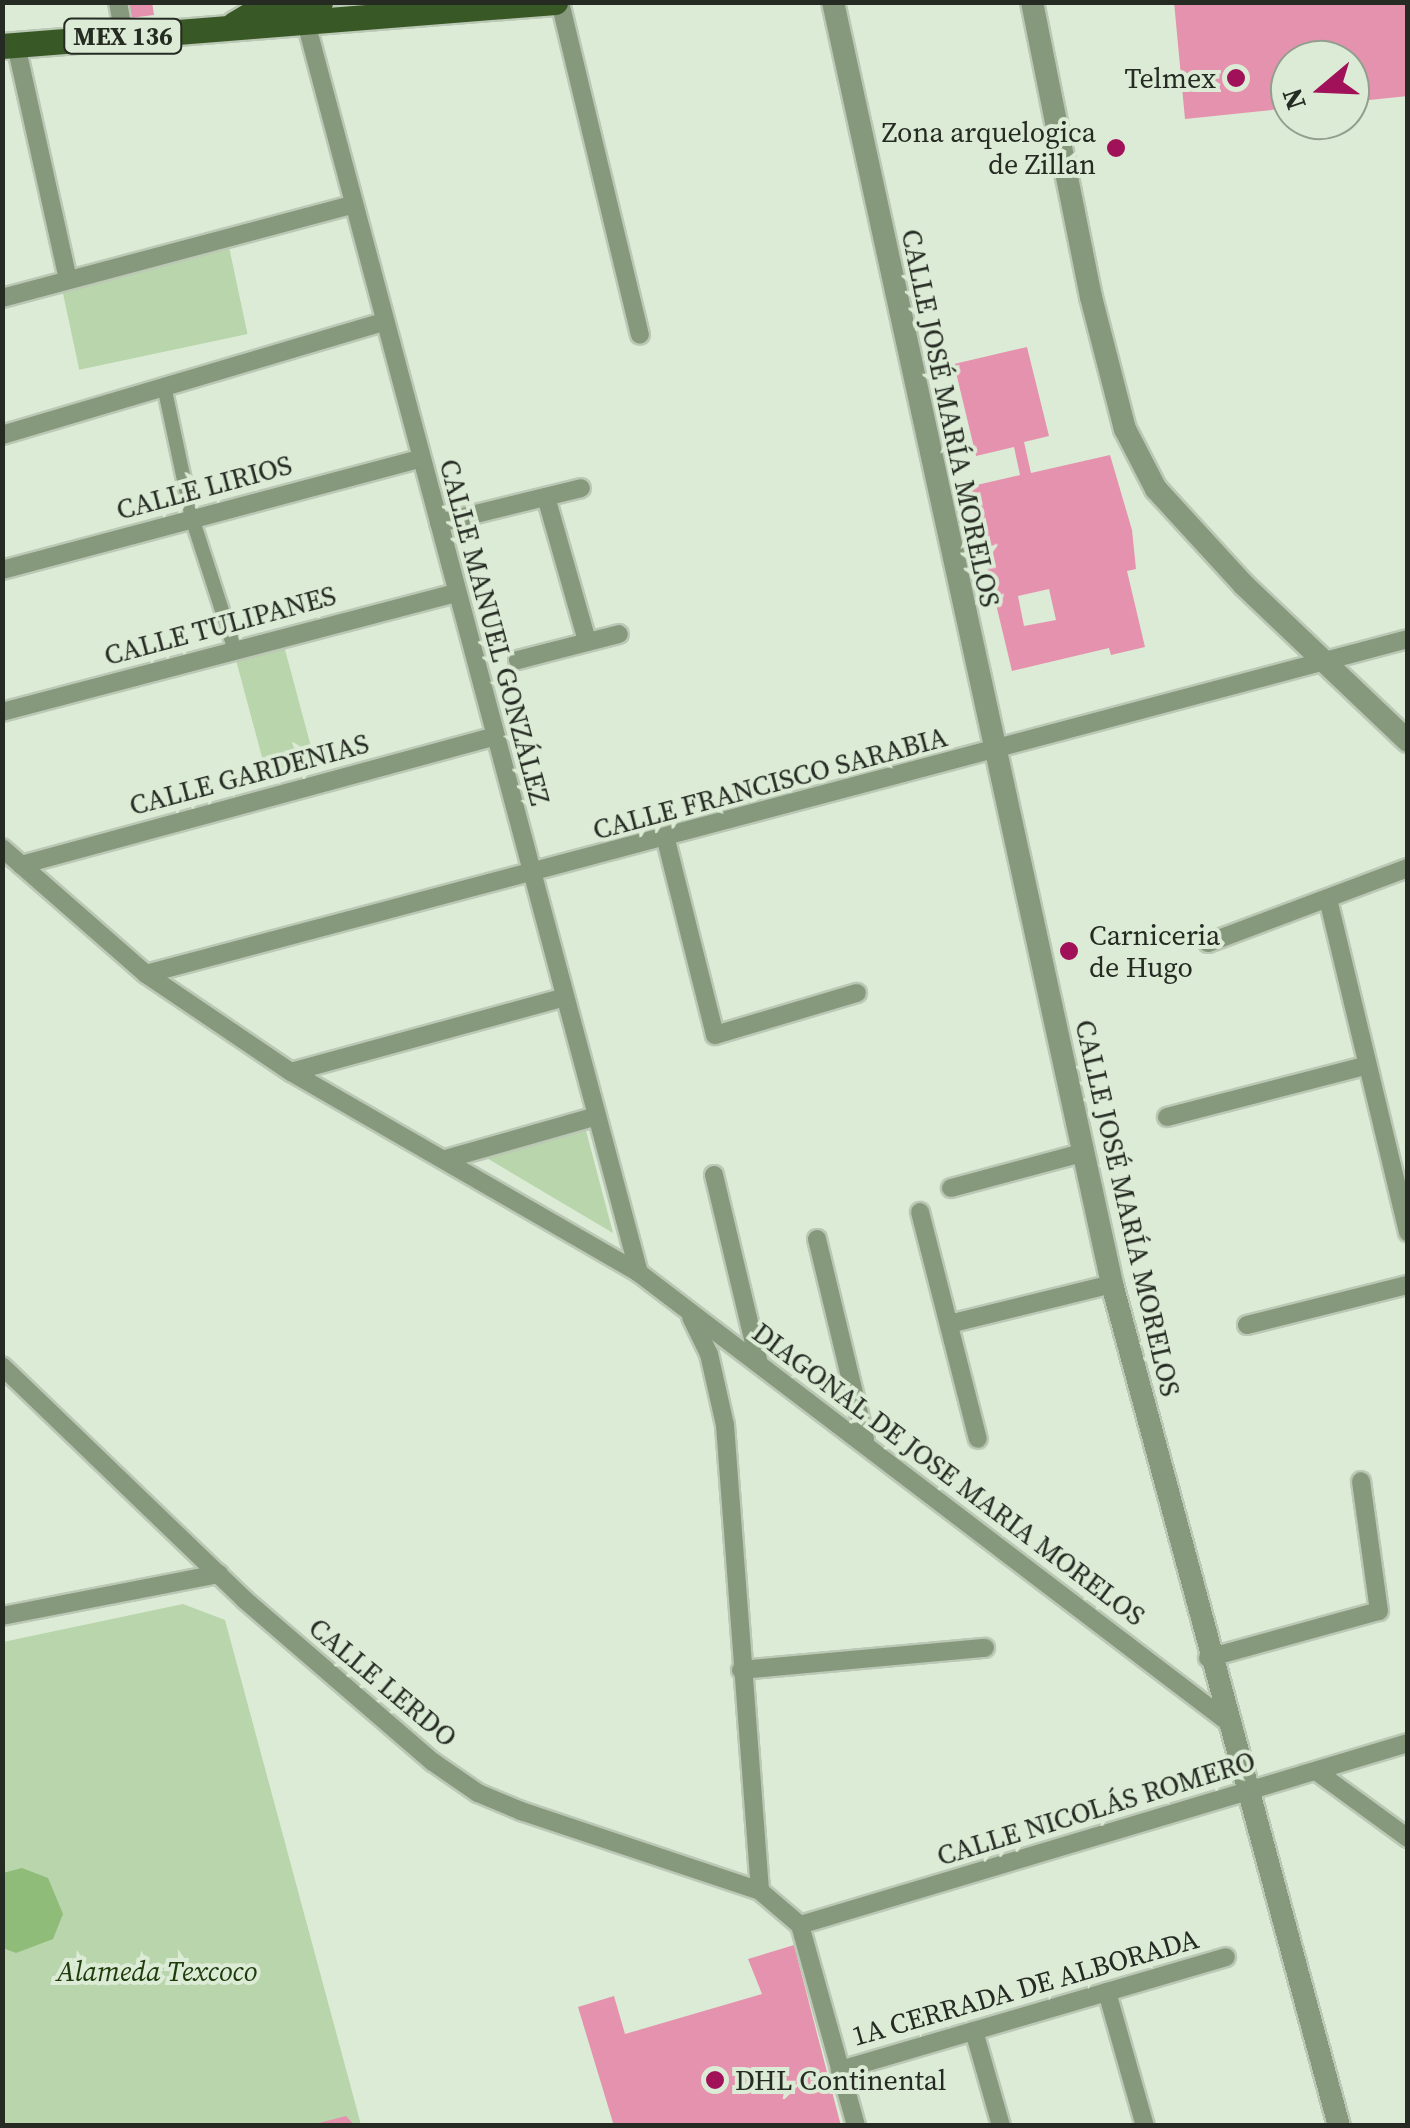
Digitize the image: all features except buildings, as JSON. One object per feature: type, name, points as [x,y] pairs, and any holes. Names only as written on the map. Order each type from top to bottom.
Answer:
[{"type":"main road","name":"MEX 136","points":[[9,46],[230,26],[309,10],[558,2]]},
{"type":"street","points":[[118,2],[124,36]]},
{"type":"street","points":[[558,2],[640,334]]},
{"type":"street","name":"CALLE JOSÉ MARÍA MORELOS","points":[[833,2],[1112,1284],[1224,1718],[1339,2126]]},
{"type":"street","points":[[1032,2],[1091,297],[1125,429],[1156,489],[1321,661],[1408,742]]},
{"type":"street","name":"CALLE MANUEL GONZÁLEZ","points":[[309,10],[352,205],[439,523],[453,594],[534,876],[639,1274]]},
{"type":"street","points":[[9,46],[68,279]]},
{"type":"street","points":[[2,298],[352,205]]},
{"type":"street","points":[[2,435],[384,322]]},
{"type":"street","points":[[164,386],[192,518],[234,647]]},
{"type":"street","name":"CALLE LIRIOS","points":[[2,570],[419,459]]},
{"type":"street","points":[[439,523],[581,488]]},
{"type":"street","points":[[546,497],[587,641]]},
{"type":"street","name":"CALLE TULIPANES","points":[[2,712],[234,647],[453,594]]},
{"type":"street","points":[[518,660],[619,634]]},
{"type":"street","name":"CALLE FRANCISCO SARABIA","points":[[146,974],[534,876],[1408,639]]},
{"type":"street","name":"CALLE GARDENIAS","points":[[21,865],[492,737]]},
{"type":"street","points":[[666,840],[715,1035],[856,993]]},
{"type":"street","name":"DIAGONAL DE JOSE MARIA MORELOS","points":[[2,848],[146,974],[291,1072],[639,1274],[865,1440],[1224,1718]]},
{"type":"street","points":[[1208,944],[1408,868]]},
{"type":"street","points":[[1328,899],[1364,1066],[1408,1233]]},
{"type":"street","points":[[291,1072],[566,997]]},
{"type":"street","points":[[1167,1117],[1364,1066]]},
{"type":"street","points":[[446,1160],[597,1116]]},
{"type":"street","points":[[951,1188],[1082,1153]]},
{"type":"street","points":[[714,1174],[760,1364]]},
{"type":"street","points":[[920,1212],[978,1438]]},
{"type":"street","points":[[817,1239],[865,1440]]},
{"type":"street","points":[[949,1324],[1112,1284]]},
{"type":"street","points":[[1247,1325],[1408,1284]]},
{"type":"street","points":[[688,1312],[709,1354],[724,1425],[760,1891]]},
{"type":"street","name":"CALLE LERDO","points":[[2,1366],[339,1684],[478,1793],[760,1891],[800,1925]]},
{"type":"street","points":[[1208,1658],[1379,1611],[1362,1482]]},
{"type":"street","points":[[2,1616],[219,1574]]},
{"type":"street","points":[[741,1670],[985,1648]]},
{"type":"street","name":"CALLE NICOLÁS ROMERO","points":[[800,1925],[1408,1743]]},
{"type":"street","points":[[1316,1771],[1408,1838]]},
{"type":"street","points":[[800,1925],[856,2126]]},
{"type":"street","name":"1A CERRADA DE ALBORADA","points":[[840,2070],[1226,1958]]},
{"type":"street","points":[[1107,1992],[1145,2126]]},
{"type":"street","points":[[974,2031],[1001,2126]]},
{"type":"green space","points":[[229,247],[248,334],[79,370],[61,283]]},
{"type":"green space","points":[[284,646],[316,764],[267,777],[236,659]]},
{"type":"green space","points":[[585,1127],[613,1233],[485,1157]]},
{"type":"green space","name":"Alameda Texcoco","points":[[183,1604],[225,1620],[361,2125],[3,2125],[3,1642]]},
{"type":"shaded area","points":[[22,1868],[48,1878],[63,1914],[53,1939],[16,1953],[3,1948],[3,1873]]},
{"type":"place","name":"Telmex","points":[[1236,78]]},
{"type":"place","name":"Zona arquelogica de Zillan","points":[[1116,148]]},
{"type":"place","name":"Carniceria de Hugo","points":[[1069,951]]},
{"type":"place","name":"DHL Continental","points":[[715,2080]]}]
